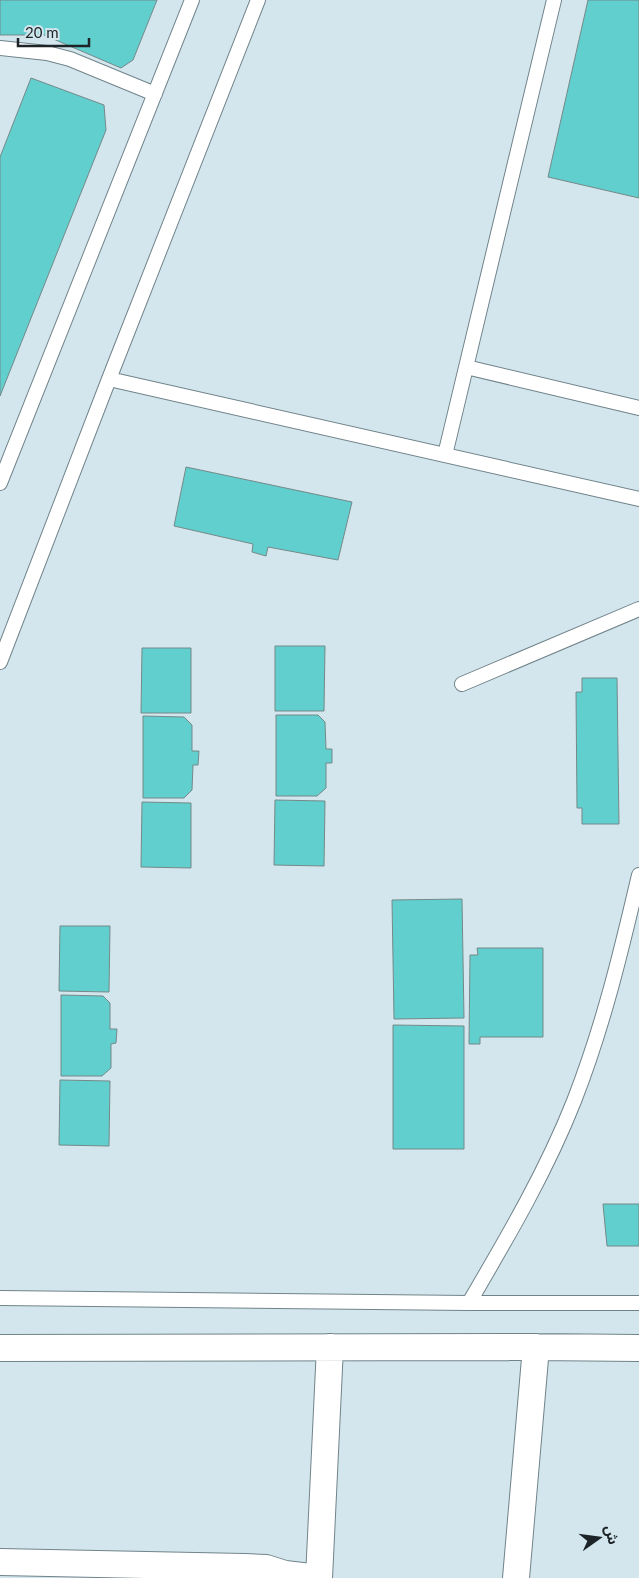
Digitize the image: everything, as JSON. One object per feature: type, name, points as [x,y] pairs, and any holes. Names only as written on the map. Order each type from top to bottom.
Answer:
[{"type":"street","points":[[0,1562],[266,1568],[285,1574],[319,1578],[330,1347]]},
{"type":"street","points":[[516,1578],[536,1347]]},
{"type":"street","points":[[0,1348],[639,1348]]},
{"type":"lane","points":[[0,483],[5,454],[192,0]]},
{"type":"lane","points":[[0,662],[258,0]]},
{"type":"lane","points":[[445,455],[554,0]]},
{"type":"lane","points":[[0,48],[47,53],[70,58],[154,94]]},
{"type":"lane","points":[[466,367],[639,408]]},
{"type":"lane","points":[[109,379],[639,499]]},
{"type":"lane","points":[[462,684],[639,610]]},
{"type":"lane","points":[[469,1304],[533,1190],[573,1103],[604,1015],[639,875]]},
{"type":"lane","points":[[0,1298],[469,1304],[639,1303]]},
{"type":"building","points":[[0,0],[157,0],[133,60],[121,68],[44,35],[0,35]]},
{"type":"building","points":[[588,0],[639,0],[639,198],[548,177]]},
{"type":"building","points":[[31,78],[104,105],[106,130],[0,396],[0,157]]},
{"type":"building","points":[[186,467],[352,502],[338,560],[268,547],[266,556],[252,552],[253,544],[174,526]]},
{"type":"building","points":[[275,646],[325,646],[324,711],[275,711]]},
{"type":"building","points":[[142,648],[191,648],[191,713],[141,713]]},
{"type":"building","points":[[582,678],[617,678],[619,824],[582,824],[582,808],[577,808],[576,692],[582,692]]},
{"type":"building","points":[[276,715],[318,715],[325,722],[326,749],[332,749],[332,763],[326,763],[326,788],[317,796],[276,796]]},
{"type":"building","points":[[143,716],[184,717],[192,725],[192,751],[199,751],[198,765],[193,765],[192,790],[184,798],[143,798]]},
{"type":"building","points":[[275,800],[325,801],[324,866],[274,865]]},
{"type":"building","points":[[142,802],[191,803],[191,868],[141,867]]},
{"type":"building","points":[[462,899],[464,1018],[394,1019],[392,900]]},
{"type":"building","points":[[60,926],[110,926],[109,992],[59,991]]},
{"type":"building","points":[[477,948],[543,948],[543,1037],[480,1037],[480,1044],[469,1044],[470,955],[478,955]]},
{"type":"building","points":[[61,995],[103,996],[110,1003],[110,1029],[117,1029],[116,1043],[111,1044],[111,1068],[102,1076],[61,1076]]},
{"type":"building","points":[[393,1025],[464,1026],[464,1149],[393,1149]]},
{"type":"building","points":[[60,1080],[110,1081],[109,1146],[59,1145]]},
{"type":"building","points":[[603,1204],[639,1204],[639,1246],[607,1246]]}]
